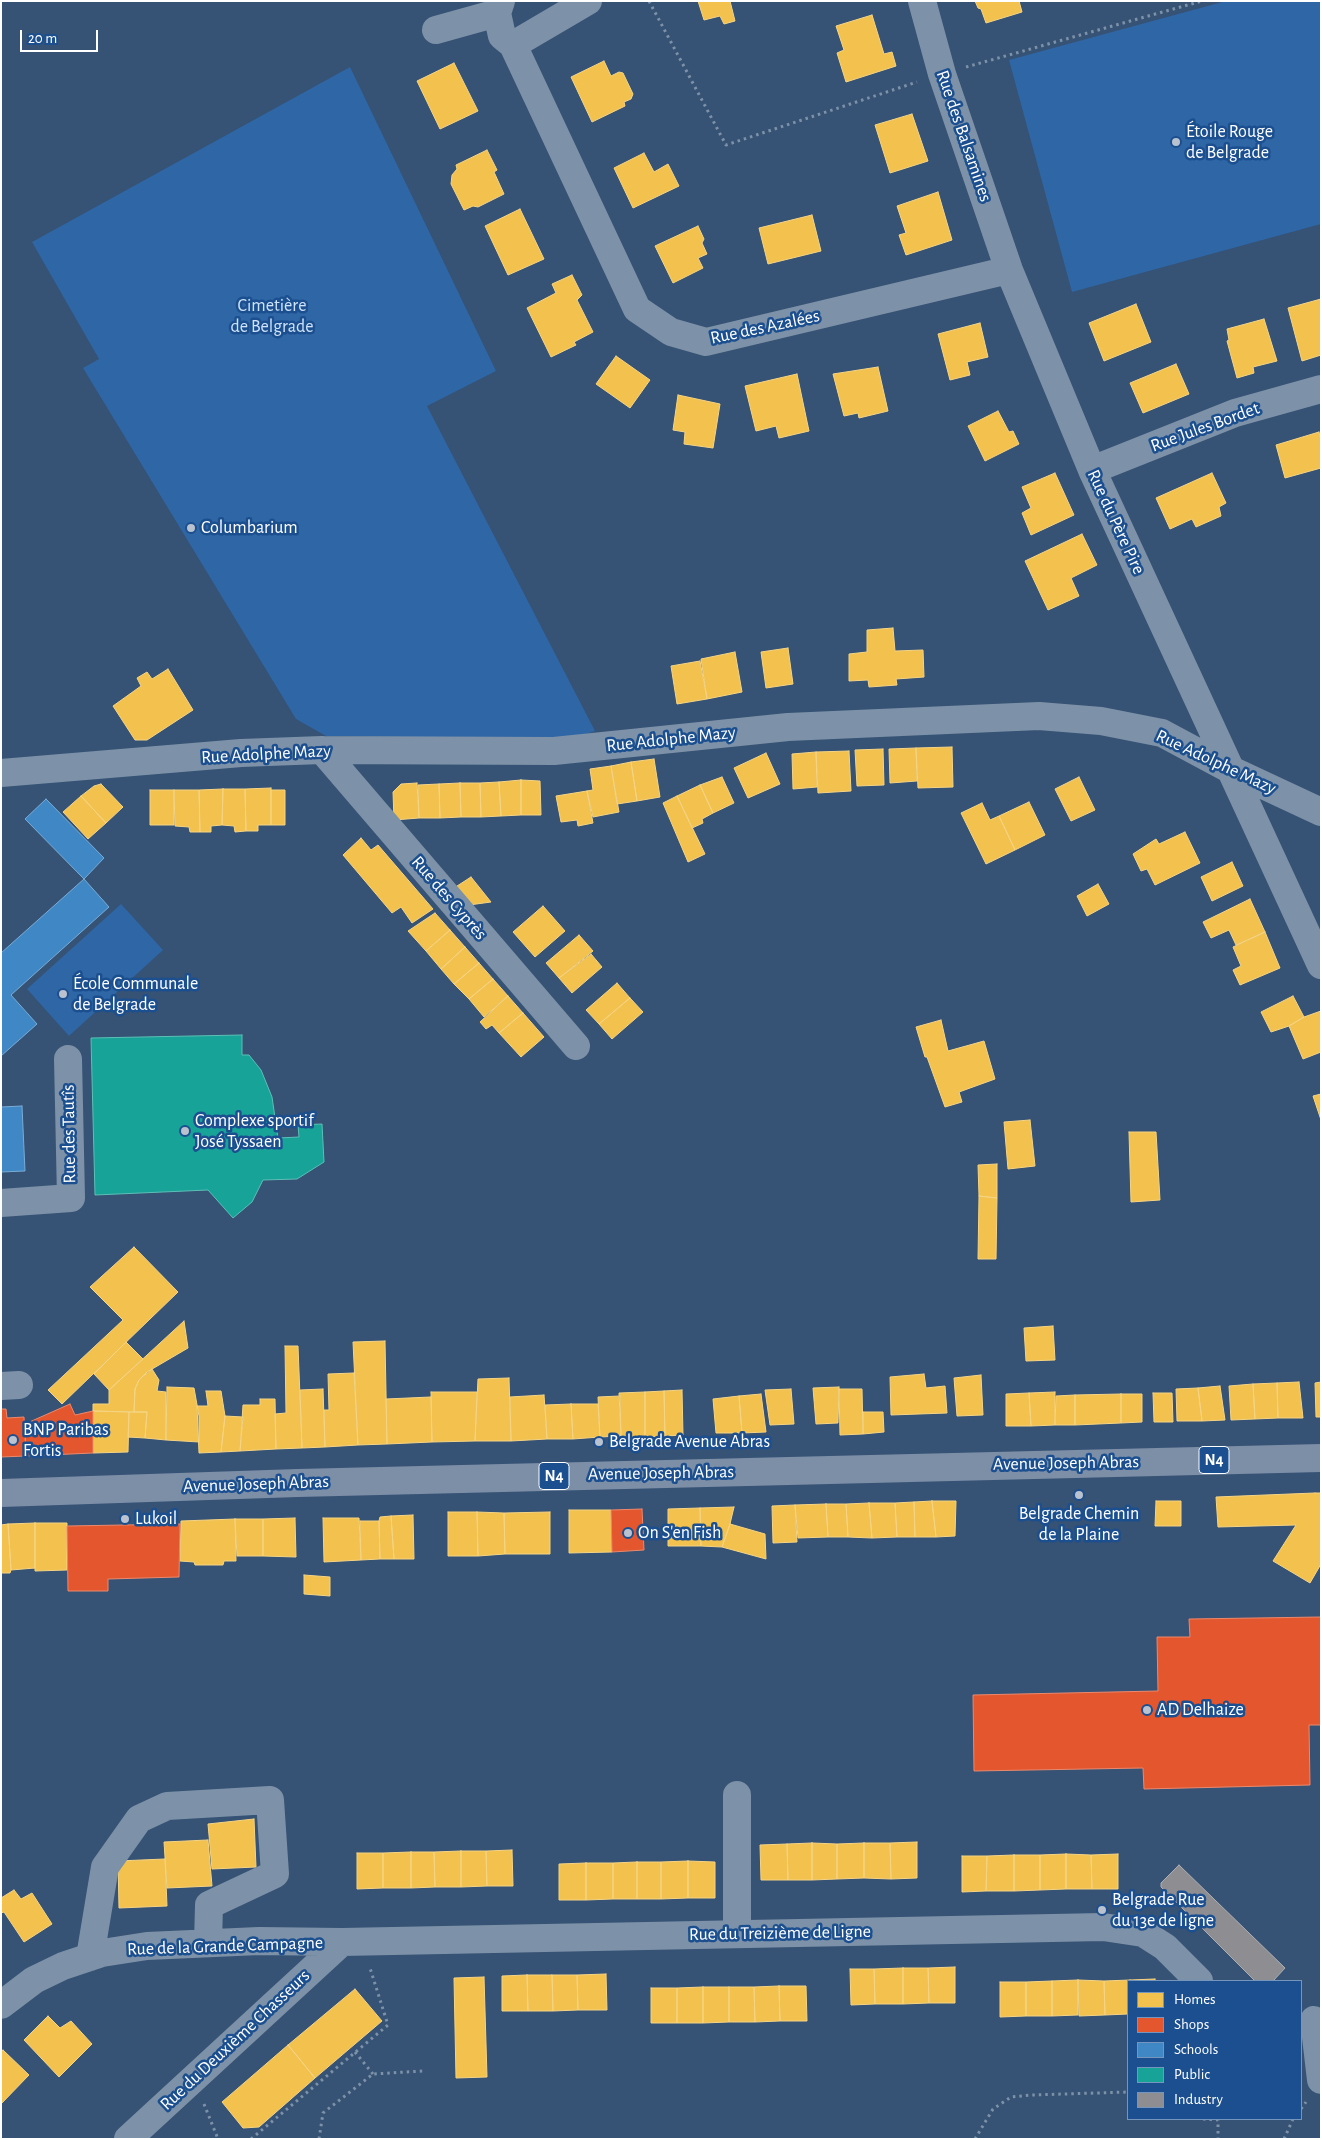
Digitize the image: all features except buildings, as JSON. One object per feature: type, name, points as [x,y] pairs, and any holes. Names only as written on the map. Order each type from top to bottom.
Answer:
[{"type":"main road","name":"Avenue Joseph Abras","points":[[1,1493],[368,1481],[1321,1458]]},
{"type":"street","points":[[513,45],[588,1]]},
{"type":"street","name":"Rue des Balsamines","points":[[922,1],[942,74],[1009,270]]},
{"type":"street","name":"Rue des Azalées","points":[[436,30],[499,7],[502,36],[513,45],[637,309],[671,332],[706,342],[1009,270]]},
{"type":"street","name":"Rue du Père Pire","points":[[1009,270],[1092,470],[1321,965]]},
{"type":"street","name":"Rue Jules Bordet","points":[[1092,470],[1235,413],[1321,389]]},
{"type":"street","name":"Rue Adolphe Mazy","points":[[1,772],[241,753],[322,750],[554,751],[788,727],[1039,716],[1101,721],[1162,734],[1321,812]]},
{"type":"street","name":"Rue des Cyprès","points":[[322,750],[576,1046]]},
{"type":"street","name":"Rue des Tautîs","points":[[1,1203],[71,1198],[68,1060]]},
{"type":"street","points":[[737,1795],[737,1934]]},
{"type":"street","points":[[90,1957],[105,1867],[139,1819],[167,1806],[270,1800],[275,1874],[208,1905],[208,1943]]},
{"type":"street","name":"Rue du Treizième de Ligne","points":[[352,1942],[1104,1926],[1143,1933],[1165,1947],[1198,1980]]},
{"type":"street","name":"Rue de la Grande Campagne","points":[[1,2005],[34,1980],[63,1966],[102,1953],[147,1946],[208,1943],[352,1942]]},
{"type":"street","name":"Rue du Deuxième Chasseurs","points":[[128,2139],[194,2077],[352,1942]]},
{"type":"street","points":[[1312,2021],[1321,2080]]},
{"type":"path","points":[[649,1],[726,145],[942,74],[1202,1]]},
{"type":"path","points":[[251,2139],[388,2025],[352,1942]]},
{"type":"path","points":[[355,2052],[373,2074]]},
{"type":"path","points":[[319,2139],[323,2112],[373,2074],[423,2071]]},
{"type":"path","points":[[194,2077],[218,2139]]},
{"type":"path","points":[[975,2139],[993,2109],[1011,2097],[1032,2094],[1127,2092]]},
{"type":"path","points":[[1218,2120],[1218,2139]]},
{"type":"path","points":[[1284,2139],[1293,2120]]},
{"type":"green space","name":"Étoile Rouge de Belgrade","points":[[1226,1],[1321,1],[1321,224],[1072,292],[1009,60]]},
{"type":"green space","name":"Cimetière de Belgrade","points":[[350,67],[496,371],[427,406],[595,731],[572,739],[326,736],[296,719],[83,368],[99,359],[32,242]]},
{"type":"green space","points":[[121,904],[163,950],[69,1036],[27,989]]},
{"type":"place","name":"Étoile Rouge de Belgrade","points":[[1176,142]]},
{"type":"place","name":"Columbarium","points":[[191,528]]},
{"type":"place","name":"École Communale de Belgrade","points":[[63,994]]},
{"type":"place","name":"Complexe sportif José Tyssaen","points":[[185,1131]]},
{"type":"place","name":"BNP Paribas Fortis","points":[[13,1440]]},
{"type":"place","name":"Belgrade Avenue Abras","points":[[599,1442]]},
{"type":"place","name":"Belgrade Chemin de la Plaine","points":[[1079,1495]]},
{"type":"place","name":"Lukoil","points":[[125,1519]]},
{"type":"place","name":"On S'en Fish","points":[[628,1533]]},
{"type":"place","name":"AD Delhaize","points":[[1147,1710]]},
{"type":"place","name":"Belgrade Rue du 13e de ligne","points":[[1102,1910]]}]
